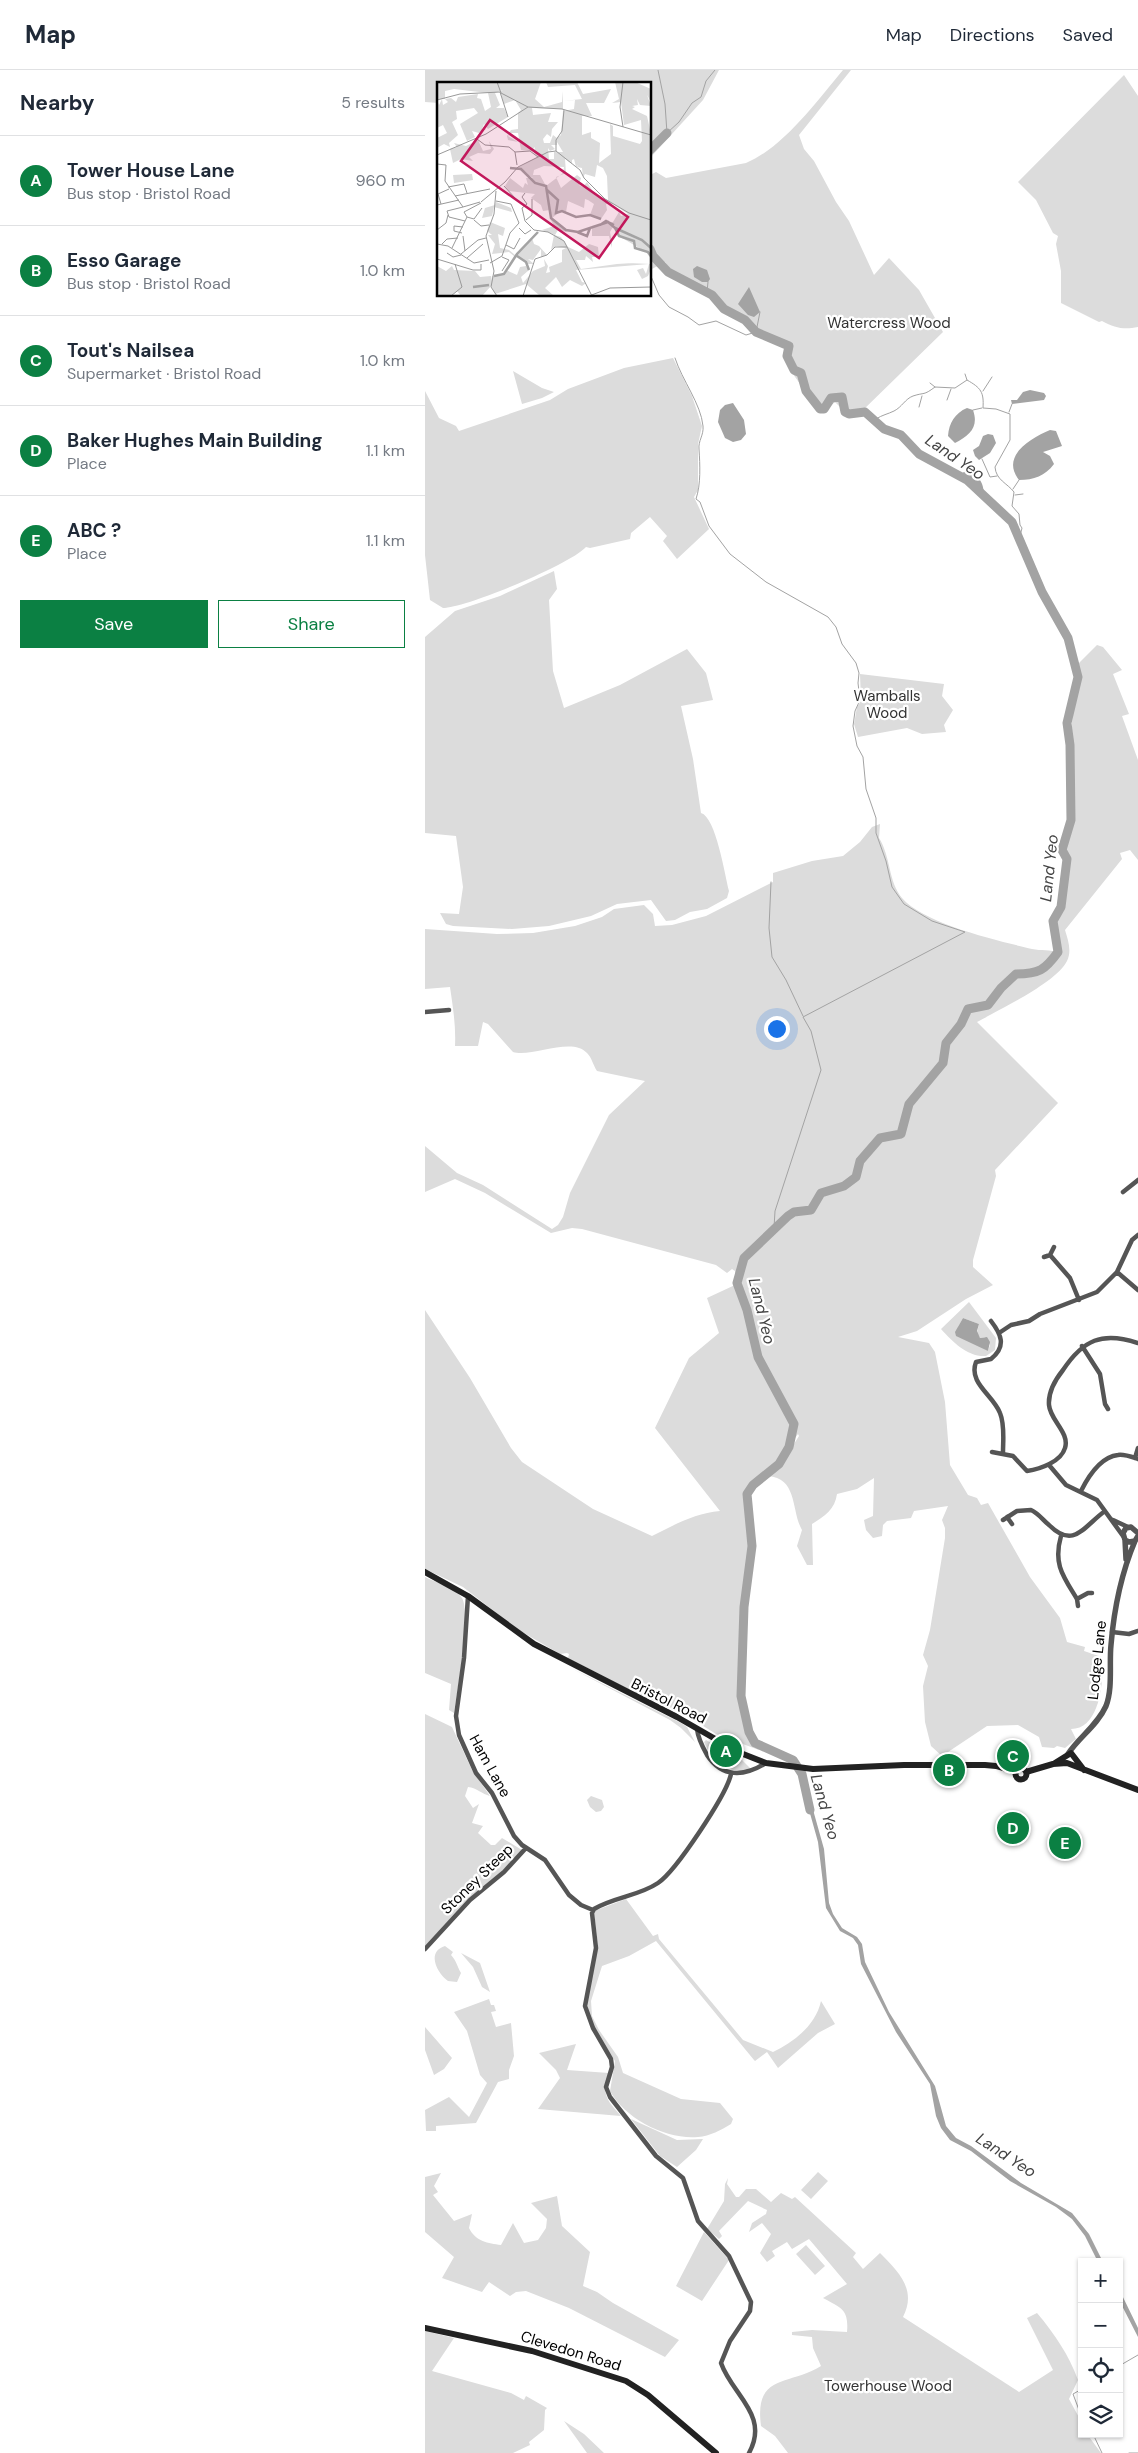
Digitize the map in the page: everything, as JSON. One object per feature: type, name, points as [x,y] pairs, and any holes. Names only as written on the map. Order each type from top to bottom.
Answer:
[{"type":"main road","name":"Bristol Road","points":[[425,1572],[469,1596],[534,1644],[739,1752],[766,1763],[803,1769],[996,1766],[1016,1772],[1016,1777],[1022,1780],[1025,1778],[1026,1772],[1070,1759]]},
{"type":"main road","points":[[1070,1759],[1085,1771],[1138,1790]]},
{"type":"main road","name":"Clevedon Road","points":[[425,2328],[532,2351],[619,2378],[648,2395],[716,2453]]},
{"type":"street","points":[[429,1005],[427,1012],[449,1010]]},
{"type":"street","points":[[1123,1192],[1138,1180]]},
{"type":"street","points":[[999,1333],[1011,1325],[1029,1321],[1040,1314],[1097,1292],[1117,1272],[1132,1240],[1138,1235]]},
{"type":"street","points":[[1044,1257],[1050,1255],[1054,1247]]},
{"type":"street","points":[[1050,1255],[1070,1278],[1079,1300]]},
{"type":"street","points":[[1117,1272],[1138,1290]]},
{"type":"street","points":[[991,1321],[999,1333],[1001,1343],[998,1353],[990,1359],[977,1361],[974,1371],[978,1383],[1001,1414],[1003,1452]]},
{"type":"street","points":[[992,1452],[1003,1452],[1015,1457],[1027,1471],[1049,1465],[1062,1452],[1066,1443],[1050,1411],[1049,1396],[1057,1377],[1082,1346],[1093,1341],[1112,1337],[1138,1342]]},
{"type":"street","points":[[1082,1346],[1100,1374],[1102,1401],[1108,1409]]},
{"type":"street","points":[[1081,1491],[1090,1474],[1110,1458],[1121,1455],[1137,1458],[1138,1448]]},
{"type":"street","points":[[1049,1465],[1063,1483],[1094,1498],[1124,1538],[1131,1542],[1137,1537],[1133,1527],[1110,1518]]},
{"type":"street","points":[[1012,1524],[1005,1519],[1019,1510],[1031,1510],[1061,1536],[1079,1534],[1105,1511]]},
{"type":"street","points":[[1124,1538],[1123,1531],[1133,1527]]},
{"type":"street","points":[[1061,1536],[1057,1551],[1058,1564],[1077,1599],[1078,1606]]},
{"type":"street","name":"Lodge Lane","points":[[1070,1759],[1076,1744],[1093,1726],[1106,1706],[1112,1632],[1125,1568],[1137,1537]]},
{"type":"street","name":"Lodge Lane","points":[[1124,1538],[1125,1568]]},
{"type":"street","points":[[1077,1599],[1092,1593]]},
{"type":"street","name":"Ham Lane","points":[[469,1596],[464,1658],[456,1716],[457,1730],[476,1773],[493,1793],[514,1836],[526,1848],[545,1860],[569,1895],[581,1905],[593,1910]]},
{"type":"street","points":[[1112,1632],[1129,1634],[1138,1631]]},
{"type":"street","points":[[697,1729],[699,1740],[711,1761],[721,1770],[731,1774],[751,1771],[766,1763]]},
{"type":"street","points":[[731,1774],[717,1802],[679,1861],[666,1877],[644,1890],[593,1910],[596,1948],[585,2006],[593,2028],[611,2059],[612,2067],[607,2084],[607,2093],[656,2156],[683,2178],[699,2221],[729,2256],[751,2302],[750,2311],[730,2341],[721,2363],[754,2421],[755,2438],[749,2453]]},
{"type":"street","name":"Stoney Steep","points":[[425,1949],[470,1900],[504,1872],[526,1848]]},
{"type":"green space","points":[[425,70],[719,70],[703,100],[651,157],[651,82],[437,82],[437,103],[425,102]]},
{"type":"green space","name":"Watercress Wood","points":[[843,70],[851,70],[799,135],[804,149],[814,161],[836,202],[849,221],[874,275],[889,258],[919,290],[943,332],[860,413],[848,415],[835,402],[825,411],[820,412],[788,367],[785,355],[789,345],[758,330],[747,320],[725,308],[713,294],[673,273],[665,262],[651,269],[651,174],[656,172],[666,178],[746,163],[760,156],[773,146],[799,123]]},
{"type":"green space","points":[[1124,75],[1138,96],[1138,327],[1128,328],[1115,327],[1102,321],[1099,322],[1061,303],[1061,271],[1056,244],[1058,236],[1053,233],[1036,200],[1018,182]]},
{"type":"green space","points":[[673,358],[692,396],[702,426],[698,444],[698,490],[694,497],[709,529],[677,559],[663,541],[667,536],[650,517],[631,533],[630,539],[590,548],[586,547],[561,564],[473,601],[443,608],[430,600],[425,555],[425,391],[439,418],[456,426],[459,431],[550,400],[568,389],[624,368]]},
{"type":"green space","points":[[513,371],[542,388],[554,392],[522,404]]},
{"type":"green space","points":[[554,571],[557,589],[549,600],[553,671],[564,708],[620,685],[687,649],[706,673],[713,700],[681,706],[693,759],[701,813],[706,817],[715,835],[729,891],[727,898],[707,909],[690,912],[675,920],[666,921],[651,900],[617,904],[591,916],[549,926],[512,929],[453,926],[446,924],[440,913],[459,914],[463,887],[456,836],[425,833],[425,637],[455,611],[500,596]]},
{"type":"green space","points":[[1097,645],[1103,647],[1122,670],[1113,674],[1129,714],[1122,716],[1138,760],[1138,860],[1130,850],[1120,853],[1122,859],[1065,930],[1069,953],[1067,961],[1061,969],[1052,978],[1027,995],[977,1022],[1058,1103],[995,1170],[996,1176],[973,1260],[973,1267],[993,1285],[966,1299],[917,1331],[898,1337],[929,1343],[935,1352],[945,1402],[950,1465],[968,1495],[977,1498],[981,1505],[988,1503],[1030,1577],[1060,1618],[1067,1642],[1085,1647],[1084,1651],[1102,1657],[1099,1701],[1089,1721],[1081,1727],[1071,1729],[1076,1739],[1065,1748],[1057,1746],[1054,1748],[1042,1747],[1039,1737],[1018,1725],[987,1726],[942,1756],[931,1746],[925,1722],[923,1686],[928,1666],[923,1655],[930,1630],[945,1538],[945,1528],[942,1520],[948,1506],[914,1511],[911,1518],[887,1521],[883,1525],[882,1536],[873,1538],[866,1530],[864,1520],[873,1516],[874,1478],[857,1489],[837,1494],[829,1512],[812,1524],[813,1565],[807,1565],[797,1546],[802,1530],[789,1489],[778,1478],[768,1476],[780,1466],[799,1436],[798,1434],[768,1474],[750,1487],[746,1497],[747,1522],[751,1538],[743,1605],[741,1638],[743,1654],[740,1690],[750,1730],[759,1750],[716,1734],[681,1712],[638,1694],[568,1658],[569,1654],[560,1654],[517,1629],[463,1587],[425,1569],[425,1310],[470,1378],[511,1448],[522,1462],[593,1509],[652,1536],[693,1517],[720,1511],[655,1428],[689,1358],[719,1333],[707,1298],[735,1285],[735,1271],[732,1269],[727,1273],[716,1265],[582,1229],[572,1228],[551,1233],[485,1193],[455,1179],[425,1192],[425,1146],[457,1173],[483,1185],[552,1229],[558,1225],[563,1217],[570,1193],[609,1115],[645,1081],[597,1071],[589,1055],[580,1048],[562,1047],[521,1053],[513,1052],[488,1024],[483,1022],[478,1046],[455,1046],[455,1024],[450,987],[425,989],[425,929],[497,934],[533,933],[575,926],[602,917],[614,909],[644,905],[653,914],[655,926],[672,925],[706,916],[773,882],[773,873],[812,861],[843,856],[860,842],[872,827],[880,824],[879,838],[886,853],[894,884],[902,898],[913,907],[927,916],[963,930],[1032,949],[1059,953],[1055,921],[1064,903],[1069,862],[1065,848],[1073,821],[1072,722],[1077,665]]},
{"type":"green space","name":"Wamballs Wood","points":[[860,674],[944,684],[942,696],[953,710],[944,725],[946,732],[922,734],[907,728],[858,737],[854,724],[857,707],[861,701]]},
{"type":"green space","points":[[969,1302],[996,1338],[995,1350],[986,1356],[973,1354],[956,1344],[941,1329]],"holes":[[[963,1318],[979,1324],[977,1333],[980,1338],[985,1337],[990,1345],[988,1351],[958,1327]]]},
{"type":"green space","points":[[425,1577],[455,1591],[462,1598],[464,1606],[463,1653],[454,1713],[449,1710],[451,1684],[425,1673]]},
{"type":"green space","points":[[569,1667],[681,1723],[687,1727],[695,1742],[670,1720]]},
{"type":"green space","points":[[425,1714],[452,1727],[472,1770],[490,1796],[468,1787],[465,1796],[473,1808],[479,1804],[472,1823],[483,1826],[478,1833],[491,1845],[495,1845],[502,1838],[522,1850],[497,1876],[468,1899],[425,1946]]},
{"type":"green space","points":[[706,1740],[741,1759],[750,1768],[742,1770],[728,1769],[712,1756],[704,1742]]},
{"type":"green space","points":[[591,1796],[602,1800],[604,1807],[601,1811],[596,1812],[590,1807],[587,1800]]},
{"type":"green space","points":[[626,1899],[653,1936],[658,1934],[659,1939],[743,2040],[773,2052],[803,2032],[814,2018],[821,2001],[835,2024],[818,2033],[778,2068],[767,2052],[754,2060],[656,1941],[629,1956],[602,1966],[591,2001],[592,2016],[599,2030],[618,2057],[623,2073],[681,2099],[720,2103],[733,2119],[731,2124],[711,2134],[686,2137],[673,2135],[648,2126],[626,2110],[610,2091],[615,2061],[599,2036],[588,2013],[587,2001],[598,1946],[594,1911]]},
{"type":"green space","points":[[445,1946],[453,1952],[451,1955],[461,1973],[457,1982],[448,1981],[440,1973],[435,1963],[436,1953]]},
{"type":"green space","points":[[461,1953],[480,1963],[490,1992],[482,1987],[473,1967]]},
{"type":"green space","points":[[489,1999],[496,2011],[491,2012],[496,2027],[511,2023],[514,2056],[509,2070],[509,2079],[498,2082],[476,2123],[436,2126],[436,2131],[426,2131],[425,2110],[449,2097],[469,2117],[487,2083],[480,2075],[467,2031],[454,2012]]},
{"type":"green space","points":[[425,2027],[452,2058],[444,2069],[434,2075],[425,2050]]},
{"type":"green space","points":[[576,2044],[567,2070],[609,2073],[606,2087],[607,2097],[621,2116],[538,2109],[560,2078],[556,2070],[539,2053]]},
{"type":"green space","points":[[631,2119],[677,2140],[703,2139],[696,2150],[677,2167],[660,2156]]},
{"type":"green space","points":[[818,2172],[828,2181],[811,2199],[801,2190]]},
{"type":"green space","points":[[441,2173],[434,2186],[438,2192],[433,2195],[454,2221],[472,2214],[469,2228],[472,2233],[483,2241],[501,2245],[513,2223],[524,2243],[538,2240],[546,2228],[547,2219],[531,2203],[557,2196],[562,2226],[590,2252],[583,2286],[597,2292],[679,2340],[665,2357],[569,2308],[526,2291],[516,2292],[510,2296],[489,2282],[482,2292],[442,2278],[454,2257],[425,2232],[425,2177]]},
{"type":"green space","name":"Towerhouse Wood","points":[[728,2178],[727,2184],[736,2197],[739,2197],[746,2189],[756,2189],[771,2202],[781,2193],[792,2199],[795,2197],[856,2253],[853,2257],[863,2269],[880,2253],[894,2267],[907,2290],[907,2307],[903,2317],[1019,2392],[1053,2370],[1027,2318],[1037,2313],[1061,2345],[1078,2380],[1069,2399],[1078,2416],[1078,2438],[1090,2438],[1101,2453],[788,2453],[775,2436],[761,2426],[760,2409],[763,2397],[768,2389],[776,2384],[821,2366],[813,2348],[812,2337],[792,2335],[792,2332],[812,2330],[847,2332],[847,2318],[843,2310],[823,2298],[847,2284],[809,2239],[792,2249],[787,2242],[772,2251],[775,2256],[767,2262],[760,2253],[771,2234],[762,2223],[749,2232],[752,2223],[766,2214],[767,2210],[748,2201],[719,2231],[722,2236],[719,2239],[707,2229],[724,2201],[725,2184]]},
{"type":"green space","points":[[704,2232],[729,2260],[702,2301],[676,2286]]},
{"type":"green space","points":[[806,2245],[825,2266],[815,2275],[796,2254]]},
{"type":"green space","points":[[425,2331],[454,2338],[432,2371],[511,2393],[524,2400],[526,2396],[547,2408],[545,2410],[544,2430],[529,2442],[530,2445],[513,2453],[425,2453]]},
{"type":"green space","points":[[564,2421],[584,2434],[604,2453],[587,2453]]},
{"type":"shaded area","points":[[697,266],[707,270],[710,279],[708,282],[702,282],[694,277],[693,269]]},
{"type":"shaded area","points":[[749,287],[760,312],[754,317],[748,315],[738,304]]},
{"type":"shaded area","points":[[1030,390],[1044,393],[1046,396],[1044,400],[1012,404],[1011,400],[1017,400],[1023,392]]},
{"type":"shaded area","points":[[733,403],[744,420],[746,434],[741,440],[733,442],[725,438],[718,422],[720,410],[725,405]]},
{"type":"shaded area","points":[[967,408],[973,410],[975,416],[974,426],[969,434],[955,443],[948,436],[950,427],[953,419]]},
{"type":"shaded area","points":[[1050,430],[1056,431],[1062,446],[1043,452],[1050,456],[1054,464],[1039,477],[1019,480],[1014,471],[1013,463],[1015,456],[1027,443]]},
{"type":"shaded area","points":[[993,435],[996,443],[990,453],[979,460],[973,450],[979,446],[983,436]]},
{"type":"shaded area","points":[[964,472],[973,473],[979,479],[983,486],[984,495],[959,475]]},
{"type":"shaded area","points":[[963,1318],[979,1324],[977,1331],[980,1338],[987,1337],[990,1342],[988,1351],[956,1336],[955,1332]]},
{"type":"shaded area","points":[[806,1799],[810,1799],[824,1849],[829,1903],[833,1914],[842,1928],[857,1937],[862,1944],[865,1962],[889,2012],[935,2086],[946,2126],[956,2138],[971,2146],[1021,2183],[1072,2213],[1089,2234],[1101,2258],[1096,2258],[1085,2236],[1072,2219],[1056,2207],[1010,2181],[971,2151],[950,2140],[941,2128],[936,2116],[930,2084],[896,2032],[861,1964],[858,1945],[853,1938],[840,1931],[826,1908],[818,1842]]},
{"type":"shaded area","points":[[1123,2297],[1138,2328],[1138,2337],[1123,2308]]},
{"type":"waterway","points":[[658,70],[665,104],[667,133]]},
{"type":"waterway","name":"Land Yeo","points":[[667,133],[679,122],[692,103],[701,97],[706,81],[715,70]]},
{"type":"waterway","name":"Land Yeo","points":[[651,149],[667,133]]},
{"type":"waterway","name":"Land Yeo","points":[[651,251],[668,272],[712,295],[724,309],[745,320],[756,332],[789,346],[787,356],[794,370],[801,373],[806,391],[820,409],[824,409],[831,398],[842,397],[845,412],[849,414],[865,412],[884,429],[901,435],[919,454],[967,480],[1012,522],[1042,592],[1068,638],[1078,677],[1067,723],[1070,745],[1071,820],[1062,850],[1067,859],[1061,907],[1053,921],[1058,952],[1041,970],[1016,974],[1001,988],[988,1005],[968,1009],[961,1024],[946,1043],[943,1063],[909,1104],[901,1134],[880,1138],[860,1161],[856,1177],[844,1186],[821,1193],[811,1210],[794,1212],[788,1216],[744,1258],[737,1283],[747,1310],[758,1357],[794,1424],[789,1447],[779,1464],[753,1485],[747,1494],[752,1546],[744,1607],[741,1696],[749,1732],[755,1743],[793,1760],[802,1774],[810,1810]]},
{"type":"waterway","points":[[651,276],[659,295],[669,307],[699,325],[716,321],[746,335],[756,332]]},
{"type":"waterway","points":[[707,292],[708,282]]},
{"type":"waterway","points":[[759,332],[757,327],[760,312]]},
{"type":"waterway","points":[[675,358],[702,418],[703,429],[699,446],[700,468],[696,499],[700,502],[709,526],[730,554],[766,582],[828,617],[836,627],[842,644],[856,663],[859,673],[860,700],[855,711],[853,726],[857,746],[863,757],[866,789],[876,818],[876,833],[886,861],[892,887],[904,904],[932,921],[965,932],[803,1017],[811,1031],[821,1070],[775,1211],[774,1228]]},
{"type":"waterway","points":[[965,374],[967,380]]},
{"type":"waterway","points":[[983,391],[992,377]]},
{"type":"waterway","points":[[870,417],[876,419],[892,412],[910,397],[926,393],[935,387],[955,388],[967,380],[981,391],[983,408],[996,409],[1010,414],[1010,440],[995,467],[997,475],[1014,492],[1012,506],[1019,514],[1022,528],[1019,540]]},
{"type":"waterway","points":[[930,383],[935,387]]},
{"type":"waterway","points":[[947,400],[951,389]]},
{"type":"waterway","points":[[919,407],[922,396]]},
{"type":"waterway","points":[[1009,412],[1012,404]]},
{"type":"waterway","points":[[973,410],[982,408]]},
{"type":"waterway","points":[[982,459],[990,477],[997,476]]},
{"type":"waterway","points":[[1013,489],[1019,480]]},
{"type":"waterway","points":[[1015,495],[1023,494]]},
{"type":"waterway","points":[[771,882],[769,928],[772,957],[786,980],[803,1016]]},
{"type":"waterway","points":[[1123,2364],[1138,2355]]},
{"type":"waterway","points":[[1078,2391],[1073,2394],[1078,2407]]},
{"type":"waterway","points":[[1095,2438],[1102,2453]]},
{"type":"waterway","points":[[1129,2453],[1138,2453]]},
{"type":"place","name":"Tower House Lane","points":[[726,1751]]},
{"type":"place","name":"Tout's Nailsea","points":[[1013,1756]]},
{"type":"place","name":"Esso Garage","points":[[949,1770]]},
{"type":"place","name":"Baker Hughes Main Building","points":[[1013,1828]]},
{"type":"place","name":"ABC ?","points":[[1065,1843]]}]
